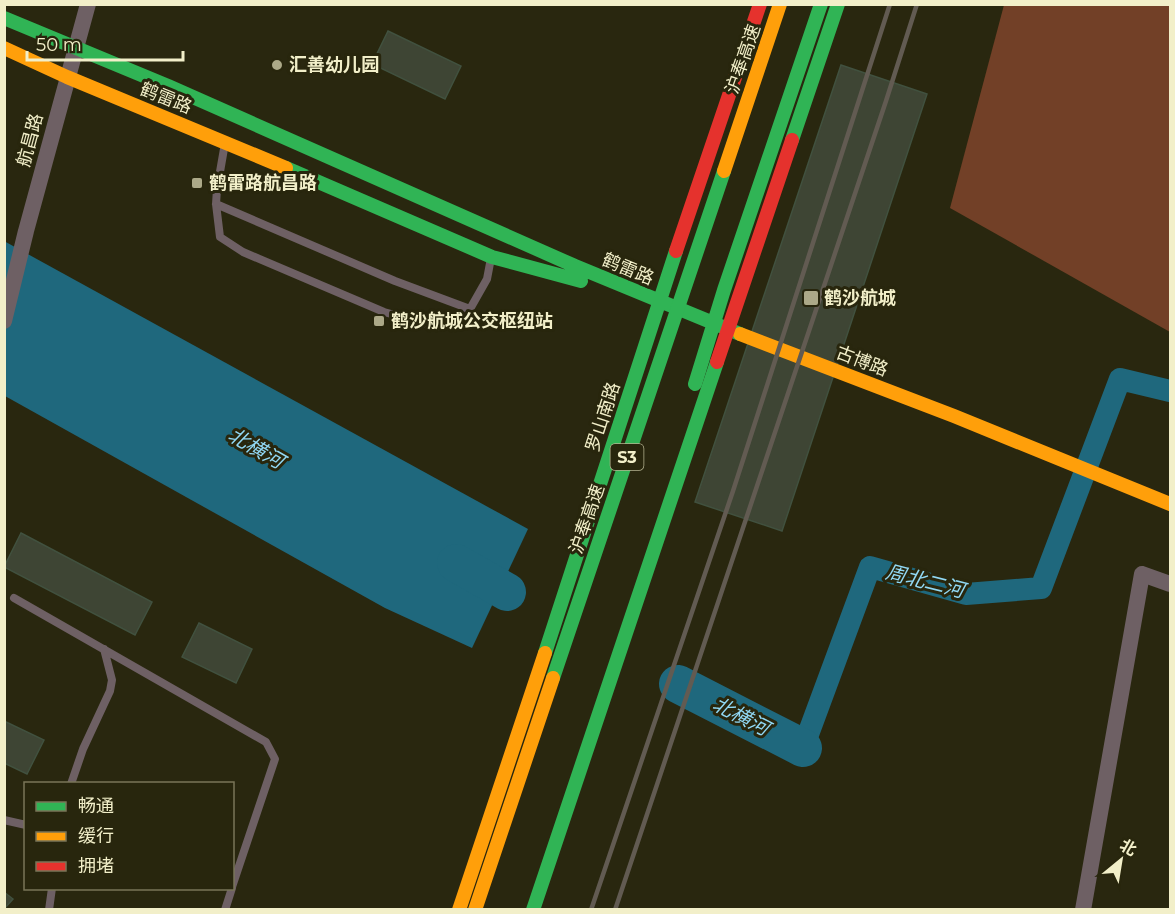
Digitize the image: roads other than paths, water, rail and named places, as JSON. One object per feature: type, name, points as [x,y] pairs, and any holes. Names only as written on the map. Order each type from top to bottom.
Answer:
[{"type":"main road","name":"罗山南路","points":[[459,909],[760,4]]},
{"type":"main road","name":"沪奉高速","points":[[475,909],[780,4]]},
{"type":"main road","points":[[532,909],[714,323],[821,4]]},
{"type":"main road","points":[[806,51],[839,4]]},
{"type":"main road","points":[[532,909],[839,4]]},
{"type":"main road","name":"鹤雷路","points":[[4,18],[231,112],[494,245],[659,302]]},
{"type":"main road","name":"鹤雷路","points":[[4,48],[67,77],[225,142],[494,245],[659,302]]},
{"type":"main road","name":"古博路","points":[[659,302],[1165,502]]},
{"type":"street","name":"航昌路","points":[[4,321],[88,4]]},
{"type":"street","points":[[1083,909],[1142,574],[1170,584]]},
{"type":"lane","points":[[225,142],[216,204],[220,237],[243,252],[384,312],[438,327],[470,309],[487,279],[494,245]]},
{"type":"lane","points":[[216,204],[395,281],[470,309]]},
{"type":"lane","points":[[14,598],[266,742],[275,759],[234,882]]},
{"type":"lane","points":[[71,782],[83,749],[110,691],[112,680],[104,649]]},
{"type":"lane","points":[[4,820],[24,825]]},
{"type":"lane","points":[[49,909],[51,890]]},
{"type":"lane","points":[[225,909],[231,890]]},
{"type":"water","points":[[4,241],[528,529],[472,648],[385,608],[5,396]]},
{"type":"waterway","name":"周北二河","points":[[803,748],[870,567],[966,594],[1041,588],[1120,379],[1170,391]]},
{"type":"waterway","name":"北横河","points":[[456,563],[507,592]]},
{"type":"waterway","name":"北横河","points":[[678,684],[803,748]]},
{"type":"railway","points":[[591,910],[733,491],[890,4]]},
{"type":"railway","points":[[615,910],[917,4]]},
{"type":"place","name":"汇善幼儿园","points":[[277,65]]},
{"type":"place","name":"鹤雷路航昌路","points":[[197,183]]},
{"type":"place","name":"鹤沙航城","points":[[811,298]]},
{"type":"place","name":"鹤沙航城公交枢纽站","points":[[379,321]]}]
